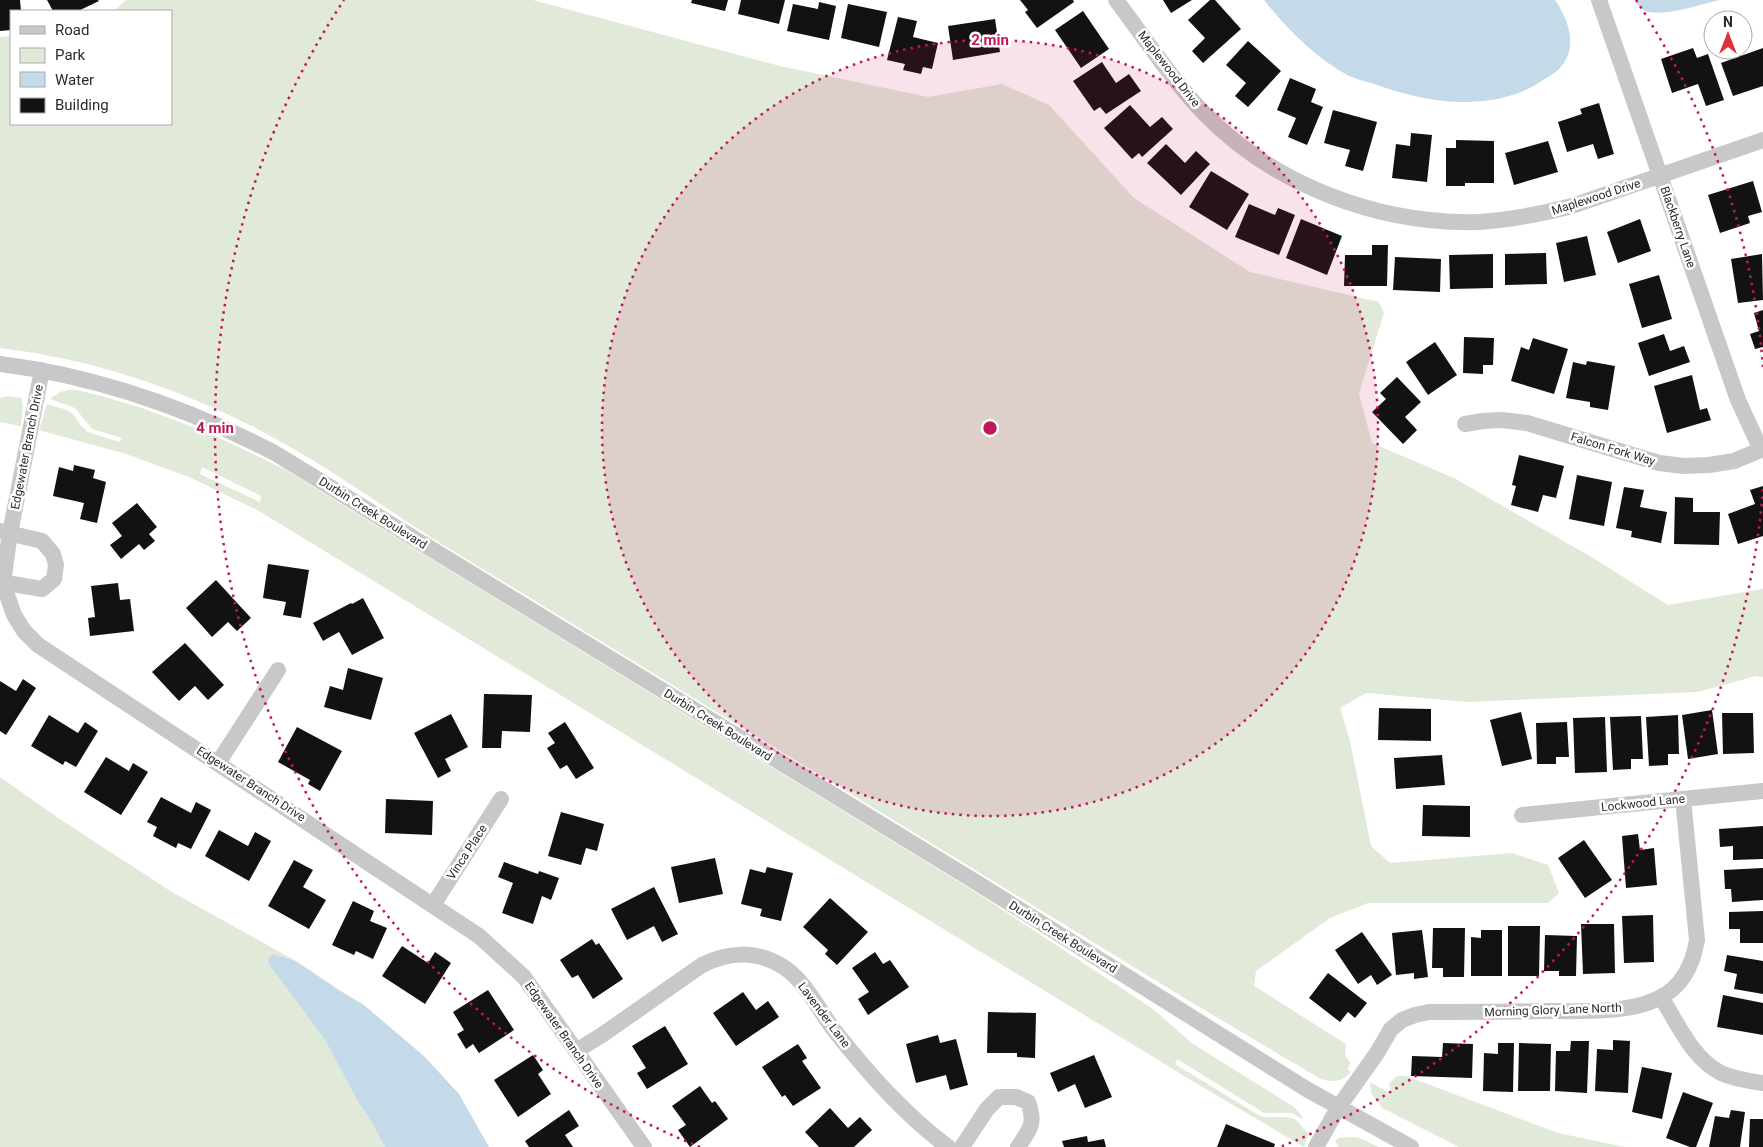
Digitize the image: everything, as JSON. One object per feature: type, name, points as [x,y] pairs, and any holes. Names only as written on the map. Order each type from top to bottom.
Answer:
[{"type":"street","name":"Maplewood Drive","points":[[1116,0],[1179,85],[1202,112],[1229,136],[1264,162],[1302,183],[1328,195],[1396,215],[1436,220],[1477,222],[1542,214],[1572,206],[1763,140]]},
{"type":"street","name":"Blackberry Lane","points":[[1599,0],[1738,400],[1762,450]]},
{"type":"street","name":"Durbin Creek Boulevard","points":[[0,364],[42,370],[96,382],[163,403],[232,430],[273,452],[979,884],[1338,1108],[1411,1147]]},
{"type":"street","name":"Edgewater Branch Drive","points":[[42,370],[5,532],[2,582],[14,615],[24,631],[38,645],[479,936],[524,977],[644,1147]]},
{"type":"street","name":"Falcon Fork Way","points":[[1465,424],[1502,420],[1527,423],[1659,463],[1684,466],[1734,461],[1762,450]]},
{"type":"street","points":[[2,582],[42,589],[54,578],[56,564],[54,554],[42,541],[5,532]]},
{"type":"street","points":[[218,763],[278,670]]},
{"type":"street","name":"Lockwood Lane","points":[[1522,815],[1763,791]]},
{"type":"street","name":"Vinca Place","points":[[433,905],[501,799]]},
{"type":"street","name":"Morning Glory Lane North","points":[[1316,1147],[1338,1108],[1377,1053],[1391,1029],[1402,1020],[1429,1012],[1577,1011],[1637,1007],[1662,997],[1674,987],[1692,961],[1696,940],[1683,799]]},
{"type":"street","name":"Lavender Lane","points":[[576,1051],[711,961],[732,955],[764,957],[783,966],[792,973],[871,1075],[908,1113],[948,1147]]},
{"type":"street","points":[[1662,997],[1696,1053],[1705,1062],[1721,1073],[1763,1083]]},
{"type":"street","points":[[962,1147],[987,1109],[999,1097],[1016,1096],[1028,1102],[1032,1115],[1032,1127],[1018,1147]]},
{"type":"green space","points":[[126,0],[533,0],[780,66],[928,97],[1002,84],[1049,105],[1134,198],[1250,272],[1379,302],[1384,313],[1359,393],[1372,443],[1454,478],[1593,558],[1668,605],[1763,589],[1763,677],[1756,676],[1698,692],[1467,702],[1366,693],[1340,708],[1350,741],[1371,846],[1390,863],[1512,853],[1548,865],[1559,893],[1548,903],[1368,903],[1330,918],[1256,971],[1254,986],[1346,1044],[1345,1055],[1350,1062],[1348,1070],[1351,1072],[1341,1080],[1336,1081],[1319,1078],[1191,1002],[440,543],[343,479],[283,443],[216,409],[146,382],[74,361],[0,348],[0,37],[10,36],[10,125],[172,125],[172,10],[115,10]]},
{"type":"green space","points":[[77,390],[142,408],[209,433],[286,470],[977,893],[1153,1009],[1193,1044],[1294,1107],[1303,1120],[1292,1113],[1264,1113],[1177,1059],[1175,1064],[1260,1116],[1295,1119],[1309,1133],[1304,1147],[1199,1085],[259,511],[189,477],[126,454],[39,430],[47,404],[67,410],[74,415],[88,432],[119,442],[122,438],[92,429],[75,408],[50,399],[60,392]],"holes":[[[202,467],[261,496],[260,502],[200,474]]]},
{"type":"green space","points":[[8,396],[21,398],[23,406],[21,426],[0,422],[0,398]]},
{"type":"green space","points":[[0,777],[61,820],[172,892],[296,961],[274,954],[272,968],[325,1040],[358,1102],[385,1147],[0,1147]]},
{"type":"green space","points":[[1397,1076],[1406,1076],[1558,1133],[1625,1147],[1459,1147],[1382,1108],[1371,1093],[1370,1082],[1391,1094],[1389,1083]]},
{"type":"green space","points":[[1339,1138],[1360,1138],[1379,1147],[1339,1147],[1335,1141]]},
{"type":"water","points":[[1264,0],[1555,0],[1568,25],[1570,34],[1569,53],[1559,69],[1517,94],[1498,99],[1478,101],[1456,102],[1431,99],[1357,79],[1337,69],[1303,42],[1282,22]]},
{"type":"water","points":[[1635,0],[1719,0],[1658,13],[1642,9]]},
{"type":"water","points":[[274,954],[296,961],[364,1005],[425,1057],[459,1094],[489,1147],[385,1147],[358,1102],[325,1040],[268,963],[269,957]]},
{"type":"building","points":[[0,0],[20,0],[21,10],[10,10],[10,30],[0,31]]},
{"type":"building","points":[[47,0],[99,1],[80,10],[52,10]]},
{"type":"building","points":[[692,0],[728,0],[725,11],[691,3]]},
{"type":"building","points":[[741,0],[785,0],[779,24],[738,14]]},
{"type":"building","points":[[1020,0],[1073,0],[1074,2],[1037,28],[1025,12],[1028,10]]},
{"type":"building","points":[[1163,0],[1192,0],[1171,13]]},
{"type":"building","points":[[1210,0],[1215,0],[1241,29],[1203,63],[1192,51],[1205,38],[1188,20]]},
{"type":"building","points":[[819,2],[836,6],[829,40],[787,31],[793,4],[818,9]]},
{"type":"building","points":[[848,4],[887,12],[879,47],[841,38]]},
{"type":"building","points":[[1083,11],[1109,49],[1081,68],[1055,30]]},
{"type":"building","points":[[898,17],[917,21],[913,37],[938,43],[932,69],[923,67],[921,74],[903,70],[905,64],[887,60]]},
{"type":"building","points":[[995,19],[1000,52],[953,60],[948,26]]},
{"type":"building","points":[[1248,41],[1281,71],[1248,107],[1235,96],[1246,83],[1226,65]]},
{"type":"building","points":[[1693,48],[1697,58],[1703,56],[1703,60],[1710,60],[1724,100],[1706,106],[1698,84],[1672,93],[1661,59]]},
{"type":"building","points":[[1763,48],[1763,86],[1733,96],[1721,63],[1729,60],[1753,60],[1753,52]]},
{"type":"building","points":[[1102,62],[1116,83],[1129,74],[1141,91],[1106,114],[1100,107],[1094,111],[1073,81]]},
{"type":"building","points":[[1290,78],[1316,89],[1311,102],[1323,107],[1307,145],[1288,137],[1296,118],[1277,110]]},
{"type":"building","points":[[1599,103],[1614,154],[1598,159],[1593,144],[1567,152],[1558,122],[1582,114],[1580,109]]},
{"type":"building","points":[[1130,105],[1150,127],[1162,117],[1173,129],[1142,157],[1139,153],[1132,159],[1104,128]]},
{"type":"building","points":[[1333,110],[1377,122],[1363,171],[1345,166],[1350,150],[1324,143]]},
{"type":"building","points":[[1411,133],[1432,135],[1427,182],[1392,178],[1396,144],[1410,146]]},
{"type":"building","points":[[1456,140],[1494,141],[1494,183],[1465,183],[1465,186],[1446,186],[1446,148],[1456,148]]},
{"type":"building","points":[[1548,141],[1558,172],[1514,185],[1505,153]]},
{"type":"building","points":[[1166,144],[1185,163],[1196,151],[1210,164],[1181,195],[1147,163]]},
{"type":"building","points":[[1211,171],[1249,194],[1227,230],[1189,207]]},
{"type":"building","points":[[1753,181],[1762,212],[1748,216],[1750,223],[1720,233],[1708,195]]},
{"type":"building","points":[[1249,204],[1275,215],[1278,208],[1295,215],[1279,255],[1235,237]]},
{"type":"building","points":[[1301,219],[1342,236],[1327,275],[1286,258]]},
{"type":"building","points":[[1640,219],[1651,251],[1618,263],[1607,232]]},
{"type":"building","points":[[1587,236],[1596,275],[1564,282],[1556,243]]},
{"type":"building","points":[[1372,245],[1388,245],[1387,286],[1344,286],[1345,255],[1372,255]]},
{"type":"building","points":[[1546,253],[1547,284],[1505,285],[1505,254]]},
{"type":"building","points":[[1493,254],[1493,288],[1450,289],[1449,255]]},
{"type":"building","points":[[1762,254],[1763,300],[1738,303],[1731,259]]},
{"type":"building","points":[[1395,257],[1441,259],[1440,292],[1393,290]]},
{"type":"building","points":[[1659,275],[1672,319],[1642,328],[1629,284]]},
{"type":"building","points":[[1763,310],[1763,347],[1755,349],[1750,334],[1759,331],[1754,313]]},
{"type":"building","points":[[1664,334],[1670,351],[1684,346],[1690,362],[1649,376],[1638,343]]},
{"type":"building","points":[[1464,337],[1494,338],[1493,365],[1483,365],[1483,374],[1463,373]]},
{"type":"building","points":[[1533,338],[1568,349],[1554,394],[1511,381],[1521,347],[1529,350]]},
{"type":"building","points":[[1435,342],[1457,375],[1428,395],[1406,362]]},
{"type":"building","points":[[1587,361],[1615,366],[1608,410],[1590,407],[1590,402],[1566,398],[1573,362],[1586,365]]},
{"type":"building","points":[[1692,375],[1700,410],[1707,408],[1711,420],[1667,433],[1654,386]]},
{"type":"building","points":[[1397,377],[1421,402],[1405,417],[1417,430],[1403,444],[1372,412],[1386,399],[1380,393]]},
{"type":"building","points":[[1519,455],[1564,466],[1556,498],[1543,495],[1538,512],[1511,505],[1516,486],[1512,485]]},
{"type":"building","points":[[74,465],[95,470],[93,478],[106,482],[97,523],[80,519],[84,503],[53,496],[59,467],[73,471]]},
{"type":"building","points":[[1577,475],[1612,482],[1604,526],[1569,519]]},
{"type":"building","points":[[1763,486],[1763,536],[1738,544],[1728,514],[1755,504],[1750,490]]},
{"type":"building","points":[[1624,487],[1644,490],[1640,507],[1667,512],[1661,543],[1631,537],[1632,531],[1616,528]]},
{"type":"building","points":[[1675,497],[1693,498],[1693,512],[1720,512],[1719,545],[1674,544]]},
{"type":"building","points":[[137,503],[157,527],[149,534],[155,541],[144,550],[139,544],[121,559],[110,545],[122,536],[112,523]]},
{"type":"building","points":[[268,564],[309,570],[301,618],[283,615],[286,602],[263,598]]},
{"type":"building","points":[[216,580],[251,618],[237,631],[228,622],[212,637],[186,608]]},
{"type":"building","points":[[118,583],[120,600],[130,599],[134,631],[90,636],[88,618],[95,617],[91,586]]},
{"type":"building","points":[[363,598],[384,638],[352,655],[339,632],[323,641],[313,623]]},
{"type":"building","points":[[185,643],[224,685],[208,700],[195,686],[179,701],[152,672]]},
{"type":"building","points":[[348,668],[383,678],[371,720],[324,707],[330,686],[343,690]]},
{"type":"building","points":[[23,679],[36,688],[6,735],[0,731],[0,681],[16,691]]},
{"type":"building","points":[[484,694],[532,695],[530,732],[502,731],[501,748],[482,748]]},
{"type":"building","points":[[1379,708],[1431,709],[1431,741],[1378,740]]},
{"type":"building","points":[[1712,710],[1718,754],[1688,759],[1682,715]]},
{"type":"building","points":[[1521,712],[1532,759],[1502,766],[1490,720]]},
{"type":"building","points":[[1722,713],[1753,713],[1754,753],[1723,754]]},
{"type":"building","points":[[451,714],[468,747],[445,759],[451,771],[438,778],[414,733]]},
{"type":"building","points":[[49,715],[78,733],[85,722],[98,731],[76,767],[65,761],[63,765],[31,746]]},
{"type":"building","points":[[1678,715],[1679,754],[1668,754],[1668,765],[1649,766],[1646,717]]},
{"type":"building","points":[[1641,716],[1643,759],[1631,759],[1631,769],[1613,770],[1610,717]]},
{"type":"building","points":[[1605,717],[1607,772],[1575,773],[1573,718]]},
{"type":"building","points":[[565,722],[594,768],[576,779],[567,765],[560,769],[547,748],[555,743],[548,733]]},
{"type":"building","points":[[1567,722],[1569,757],[1556,757],[1556,764],[1537,764],[1536,723]]},
{"type":"building","points":[[297,727],[342,751],[320,791],[308,784],[310,780],[278,762]]},
{"type":"building","points":[[1442,755],[1445,785],[1396,789],[1394,758]]},
{"type":"building","points":[[106,757],[129,771],[133,763],[148,772],[121,815],[84,792]]},
{"type":"building","points":[[161,797],[191,813],[196,802],[211,810],[191,849],[178,843],[176,848],[153,836],[157,827],[147,822]]},
{"type":"building","points":[[386,799],[433,801],[432,835],[385,833]]},
{"type":"building","points":[[1423,805],[1470,806],[1470,837],[1422,836]]},
{"type":"building","points":[[561,812],[604,824],[597,851],[586,848],[581,865],[548,856]]},
{"type":"building","points":[[1763,826],[1763,859],[1733,860],[1733,846],[1720,847],[1719,829]]},
{"type":"building","points":[[219,830],[248,846],[255,832],[271,841],[249,881],[205,856]]},
{"type":"building","points":[[1638,834],[1640,850],[1654,848],[1657,885],[1626,888],[1622,836]]},
{"type":"building","points":[[1584,840],[1612,880],[1585,898],[1558,858]]},
{"type":"building","points":[[715,858],[723,894],[679,903],[671,867]]},
{"type":"building","points":[[294,860],[313,870],[303,887],[326,900],[309,929],[268,906]]},
{"type":"building","points":[[504,862],[538,874],[539,871],[559,878],[551,900],[542,896],[533,924],[502,913],[513,883],[498,877]]},
{"type":"building","points":[[767,867],[793,873],[781,921],[760,916],[762,909],[741,904],[750,869],[765,873]]},
{"type":"building","points":[[1763,868],[1763,900],[1732,902],[1731,889],[1725,889],[1724,870]]},
{"type":"building","points":[[654,887],[678,934],[662,942],[654,926],[627,940],[611,909]]},
{"type":"building","points":[[830,898],[868,932],[837,965],[825,954],[828,950],[803,927]]},
{"type":"building","points":[[353,901],[374,911],[370,921],[387,928],[373,959],[356,951],[354,955],[332,945]]},
{"type":"building","points":[[1763,911],[1763,943],[1740,943],[1740,929],[1729,929],[1729,912]]},
{"type":"building","points":[[1653,915],[1654,962],[1624,963],[1622,916]]},
{"type":"building","points":[[1581,924],[1614,924],[1615,973],[1583,974]]},
{"type":"building","points":[[1508,926],[1540,926],[1539,976],[1508,976]]},
{"type":"building","points":[[1433,928],[1465,928],[1464,977],[1443,977],[1443,968],[1432,968]]},
{"type":"building","points":[[1422,930],[1428,977],[1414,979],[1414,973],[1396,975],[1392,933]]},
{"type":"building","points":[[1481,930],[1502,930],[1502,976],[1471,976],[1471,937],[1481,938]]},
{"type":"building","points":[[1362,932],[1392,975],[1377,985],[1371,975],[1358,984],[1335,950]]},
{"type":"building","points":[[1545,935],[1577,936],[1576,976],[1559,976],[1559,971],[1544,971]]},
{"type":"building","points":[[592,939],[596,945],[599,943],[623,979],[593,999],[578,975],[572,978],[560,960]]},
{"type":"building","points":[[402,946],[428,963],[435,952],[451,963],[425,1004],[382,976]]},
{"type":"building","points":[[875,952],[883,964],[890,960],[909,987],[868,1015],[858,999],[869,992],[852,968]]},
{"type":"building","points":[[1727,955],[1763,961],[1763,994],[1734,989],[1737,974],[1724,971]]},
{"type":"building","points":[[1328,973],[1367,1003],[1355,1018],[1348,1012],[1340,1022],[1309,998]]},
{"type":"building","points":[[488,990],[514,1030],[479,1053],[473,1044],[466,1049],[457,1034],[464,1030],[453,1012]]},
{"type":"building","points":[[743,992],[756,1010],[768,1001],[779,1017],[736,1046],[713,1013]]},
{"type":"building","points":[[1723,995],[1763,1003],[1763,1035],[1717,1027]]},
{"type":"building","points":[[988,1012],[1036,1013],[1035,1058],[1017,1057],[1017,1053],[987,1053]]},
{"type":"building","points":[[665,1026],[688,1064],[647,1089],[637,1073],[646,1068],[632,1046]]},
{"type":"building","points":[[938,1035],[940,1043],[956,1039],[968,1085],[950,1090],[946,1075],[916,1083],[906,1044]]},
{"type":"building","points":[[1613,1040],[1630,1041],[1628,1093],[1595,1091],[1597,1049],[1613,1050]]},
{"type":"building","points":[[1571,1041],[1589,1041],[1587,1093],[1555,1091],[1556,1051],[1570,1051]]},
{"type":"building","points":[[1443,1043],[1473,1044],[1472,1078],[1411,1076],[1412,1056],[1442,1057]]},
{"type":"building","points":[[1498,1043],[1514,1043],[1513,1092],[1483,1091],[1484,1053],[1498,1054]]},
{"type":"building","points":[[1519,1043],[1551,1044],[1550,1091],[1518,1091]]},
{"type":"building","points":[[798,1044],[807,1058],[802,1061],[821,1088],[793,1106],[785,1095],[782,1097],[762,1067]]},
{"type":"building","points":[[533,1055],[543,1070],[538,1074],[551,1094],[518,1117],[494,1080]]},
{"type":"building","points":[[1094,1055],[1112,1097],[1085,1108],[1075,1084],[1058,1092],[1050,1073]]},
{"type":"building","points":[[1642,1067],[1672,1073],[1662,1119],[1632,1112]]},
{"type":"building","points":[[700,1086],[712,1103],[715,1101],[728,1119],[690,1147],[678,1130],[686,1125],[672,1106]]},
{"type":"building","points":[[1683,1092],[1713,1103],[1696,1147],[1690,1147],[1666,1138]]},
{"type":"building","points":[[830,1108],[848,1128],[860,1117],[872,1130],[854,1147],[819,1147],[805,1132]]},
{"type":"building","points":[[569,1110],[579,1126],[565,1135],[573,1147],[529,1147],[525,1141]]},
{"type":"building","points":[[1731,1110],[1745,1112],[1740,1147],[1709,1147],[1715,1116],[1729,1118]]},
{"type":"building","points":[[1750,1119],[1763,1119],[1763,1147],[1749,1147]]},
{"type":"building","points":[[1226,1124],[1275,1144],[1274,1147],[1217,1147]]},
{"type":"building","points":[[1087,1136],[1088,1142],[1104,1139],[1106,1147],[1064,1147],[1062,1141]]}]
